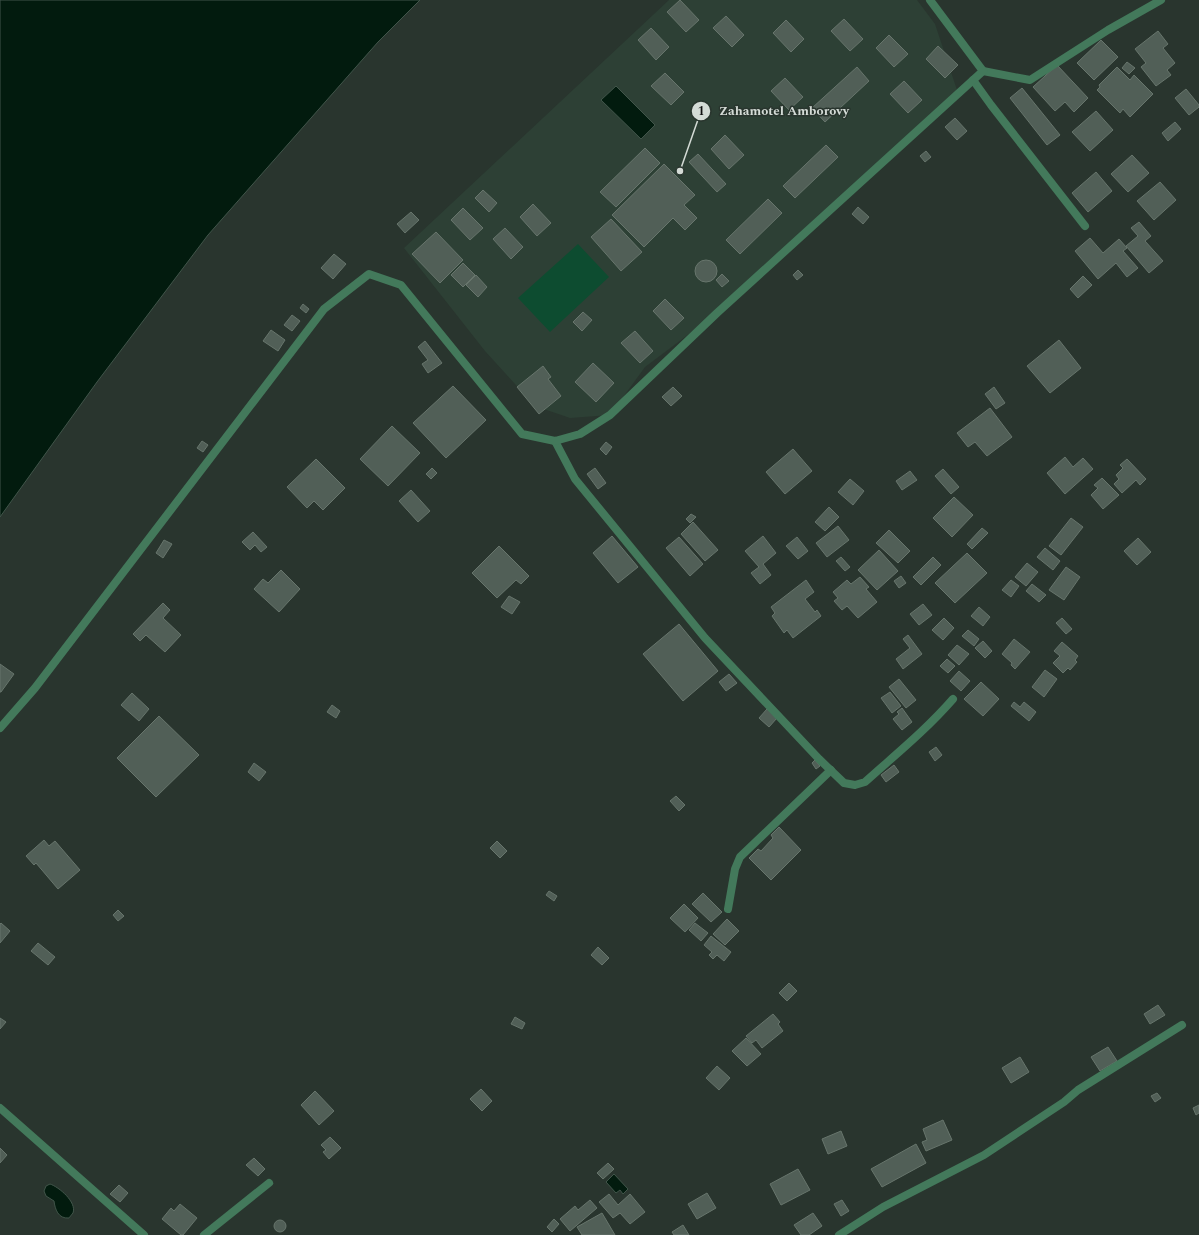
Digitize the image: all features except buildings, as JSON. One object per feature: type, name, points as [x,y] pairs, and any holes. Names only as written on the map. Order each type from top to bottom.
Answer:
[{"type":"street","points":[[930,0],[983,71],[1030,80],[1108,30],[1161,0]]},
{"type":"street","points":[[0,728],[35,688],[324,309],[369,274],[401,285],[522,434],[555,441],[580,434],[610,415],[717,313],[983,71]]},
{"type":"street","points":[[974,80],[991,105],[1085,226]]},
{"type":"street","points":[[555,441],[575,479],[705,638],[770,708],[844,783],[855,786],[864,782],[938,717],[953,700]]},
{"type":"street","points":[[728,909],[735,869],[740,857],[831,770]]},
{"type":"street","points":[[839,1235],[883,1207],[984,1155],[1064,1102],[1078,1090],[1182,1025]]},
{"type":"street","points":[[0,1108],[144,1235]]},
{"type":"street","points":[[204,1235],[269,1183]]},
{"type":"shaded area","points":[[0,0],[420,0],[378,42],[208,235],[97,382],[0,517]]},
{"type":"shaded area","points":[[669,0],[917,0],[935,24],[958,93],[717,313],[645,367],[610,415],[570,418],[535,406],[485,351],[404,248]]},
{"type":"shaded area","points":[[616,86],[655,125],[641,139],[601,100]]},
{"type":"shaded area","points":[[614,1174],[628,1189],[623,1194],[620,1190],[616,1193],[606,1182]]},
{"type":"shaded area","points":[[50,1184],[58,1188],[70,1200],[74,1209],[69,1218],[62,1217],[56,1210],[54,1201],[46,1196],[44,1191],[46,1186]]},
{"type":"green space","points":[[578,244],[609,277],[550,332],[518,298]]},
{"type":"place","name":"Zahamotel Amborovy","points":[[680,171]]}]
